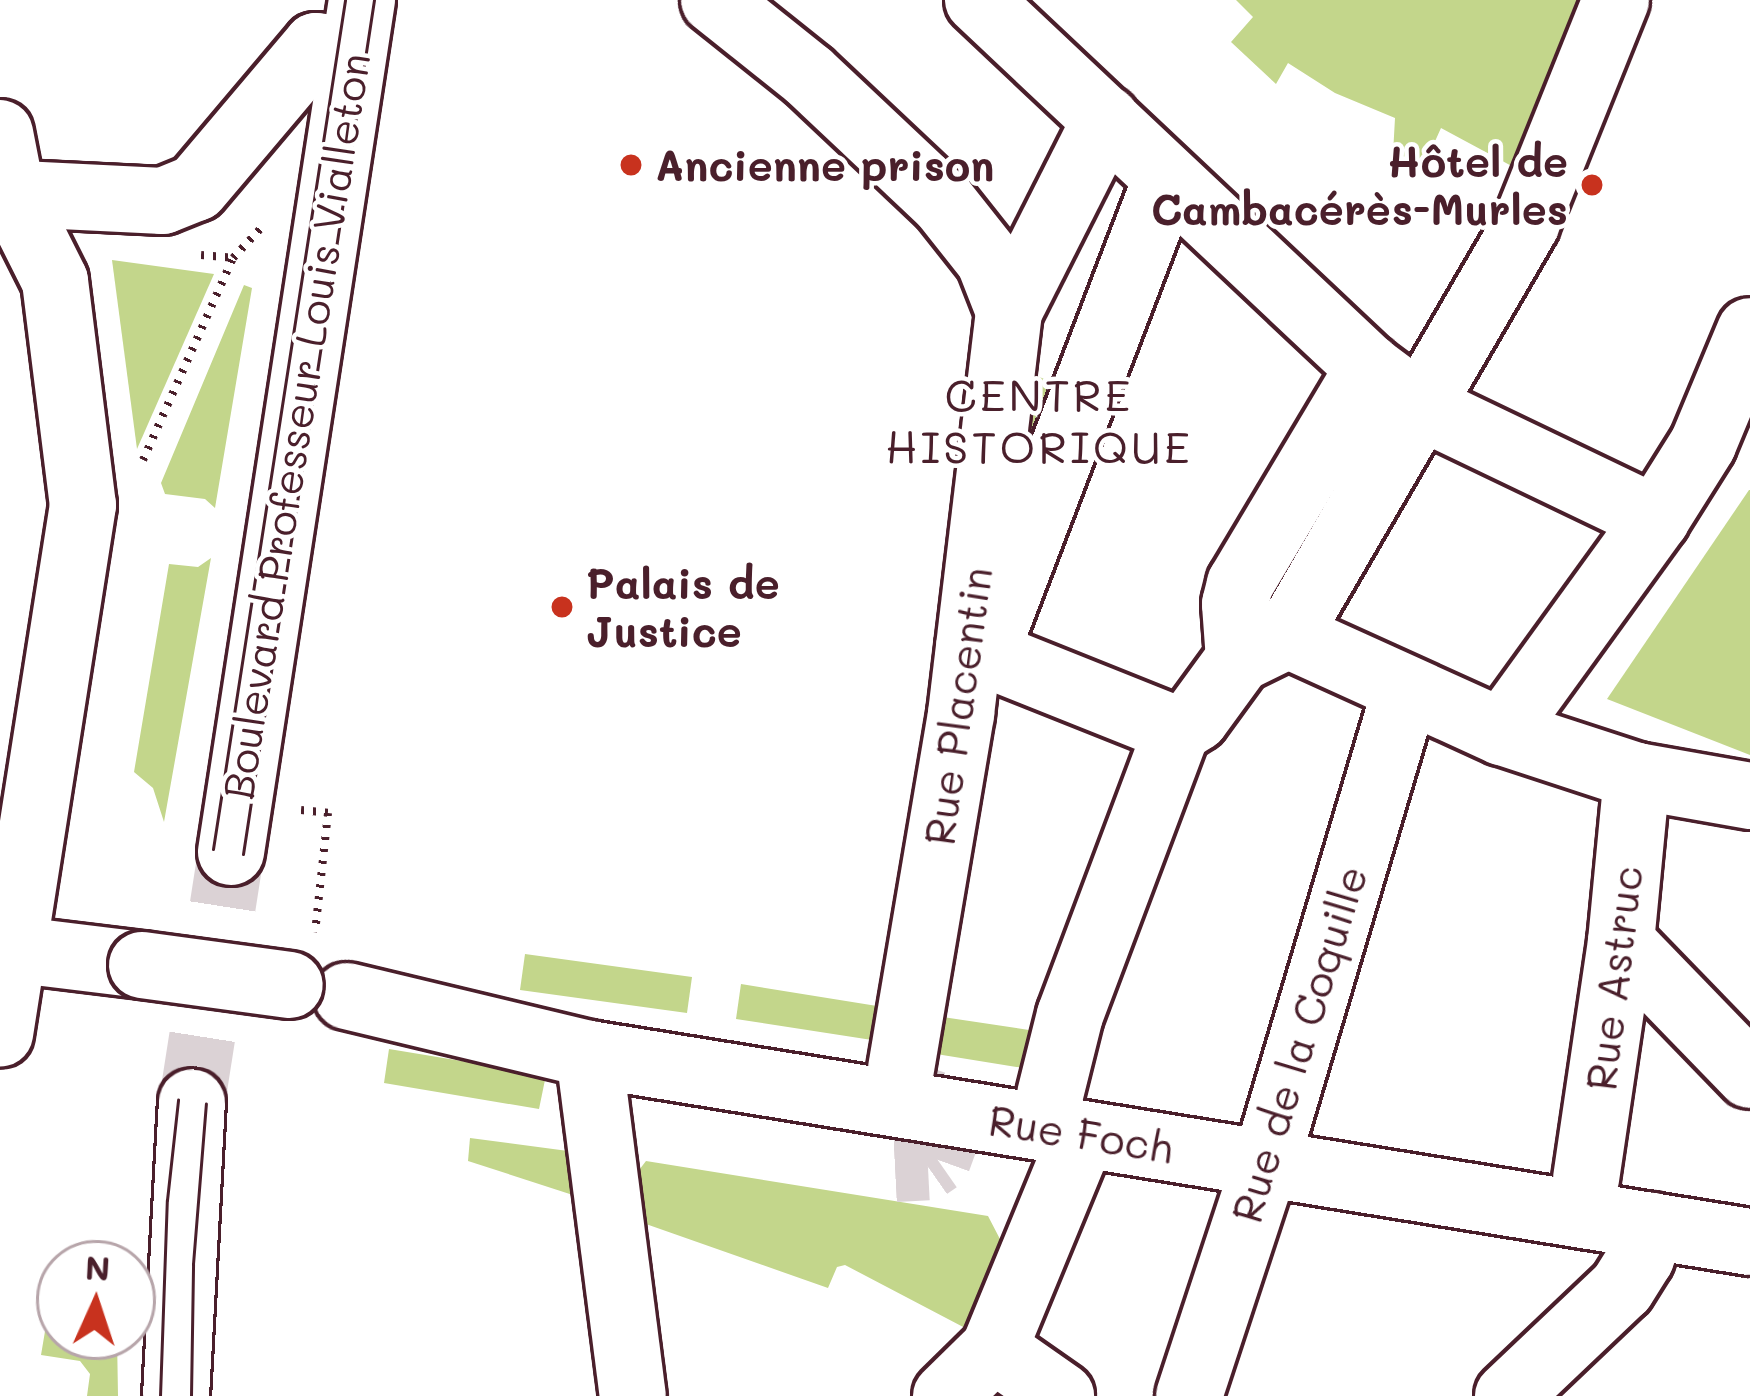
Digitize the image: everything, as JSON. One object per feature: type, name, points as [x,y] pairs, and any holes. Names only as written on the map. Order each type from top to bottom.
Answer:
[{"type":"street","points":[[713,0],[926,184],[977,241],[1007,326],[1090,381]]},
{"type":"street","points":[[977,0],[1394,387],[1656,519]]},
{"type":"street","points":[[1616,0],[1526,224],[1394,387],[1242,526],[1235,604],[1264,647],[1405,691],[1502,732],[1637,776],[1750,796]]},
{"type":"street","points":[[4,173],[163,202],[196,188],[316,46],[358,26]]},
{"type":"street","name":"Boulevard Professeur Louis Vialleton","points":[[231,852],[358,26]]},
{"type":"street","points":[[1007,326],[1106,119]]},
{"type":"street","points":[[0,1034],[82,505],[56,281],[4,173]]},
{"type":"street","name":"Rue Placentin","points":[[976,650],[1090,381],[1166,180]]},
{"type":"street","name":"Rue Placentin","points":[[901,1069],[976,650],[1007,326]]},
{"type":"street","points":[[1502,732],[1656,519],[1703,444],[1750,331]]},
{"type":"street","points":[[946,1396],[994,1349],[1066,1115],[1070,1015],[1177,730],[1196,718],[1264,647],[1394,387]]},
{"type":"street","points":[[976,650],[1177,730]]},
{"type":"street","name":"Rue de la Coquille","points":[[1189,1396],[1405,691]]},
{"type":"street","name":"Rue Astruc","points":[[1586,1180],[1622,942],[1637,776]]},
{"type":"street","points":[[1622,942],[1750,1075]]},
{"type":"street","name":"Rue Foch","points":[[11,949],[315,990],[589,1054],[1066,1115],[1269,1147],[1750,1242]]},
{"type":"street","name":"Rue Foch","points":[[415,1010],[588,1022],[901,1069],[1066,1115]]},
{"type":"street","points":[[589,1054],[632,1396]]},
{"type":"street","points":[[176,1396],[192,1102]]},
{"type":"street","name":"Rue Foch","points":[[1269,1147],[1586,1180],[1750,1206]]},
{"type":"street","points":[[1508,1396],[1622,1288],[1652,1226]]},
{"type":"street","points":[[994,1349],[1061,1396]]},
{"type":"path","points":[[82,505],[126,496],[233,259]]},
{"type":"path","points":[[315,990],[328,813]]},
{"type":"green space","points":[[1236,0],[1609,0],[1532,177],[1441,128],[1423,168],[1393,154],[1395,118],[1335,93],[1288,63],[1276,84],[1231,42],[1253,17]]},
{"type":"green space","points":[[112,260],[214,274],[137,449]]},
{"type":"green space","points":[[244,285],[252,288],[215,508],[205,499],[165,494],[161,483]]},
{"type":"green space","points":[[1016,368],[1065,387],[1044,448],[1009,435]]},
{"type":"green space","points":[[1750,490],[1750,755],[1607,699]]},
{"type":"green space","points":[[211,558],[164,822],[153,788],[134,772],[169,564],[198,567]]},
{"type":"green space","points":[[525,954],[692,977],[687,1013],[520,990]]},
{"type":"green space","points":[[741,984],[877,1006],[872,1040],[736,1019]]},
{"type":"green space","points":[[936,1016],[1029,1030],[1023,1068],[930,1053]]},
{"type":"green space","points":[[389,1049],[546,1075],[539,1109],[384,1083]]},
{"type":"green space","points":[[470,1138],[568,1151],[580,1165],[579,1197],[468,1161]]},
{"type":"green space","points":[[646,1161],[988,1216],[1001,1241],[967,1329],[845,1265],[837,1267],[828,1288],[626,1217],[623,1191]]},
{"type":"green space","points":[[74,1360],[117,1360],[118,1396],[87,1396],[90,1374]]},
{"type":"tunnel","points":[[192,1102],[231,852]]},
{"type":"tunnel","points":[[895,1169],[928,1167],[938,1160],[948,1132],[935,1104],[896,1091]]},
{"type":"tram line","points":[[213,849],[345,0]]},
{"type":"tram line","points":[[243,854],[374,0]]},
{"type":"tram line","points":[[160,1396],[167,1200],[178,1100]]},
{"type":"tram line","points":[[191,1396],[193,1264],[206,1104]]},
{"type":"place","name":"Ancienne prison","points":[[631,165]]},
{"type":"place","name":"Hôtel de Cambacérès-Murles","points":[[1592,185]]},
{"type":"place","name":"Palais de Justice","points":[[562,607]]},
{"type":"district","name":"CENTRE HISTORIQUE","points":[[1039,421]]}]
